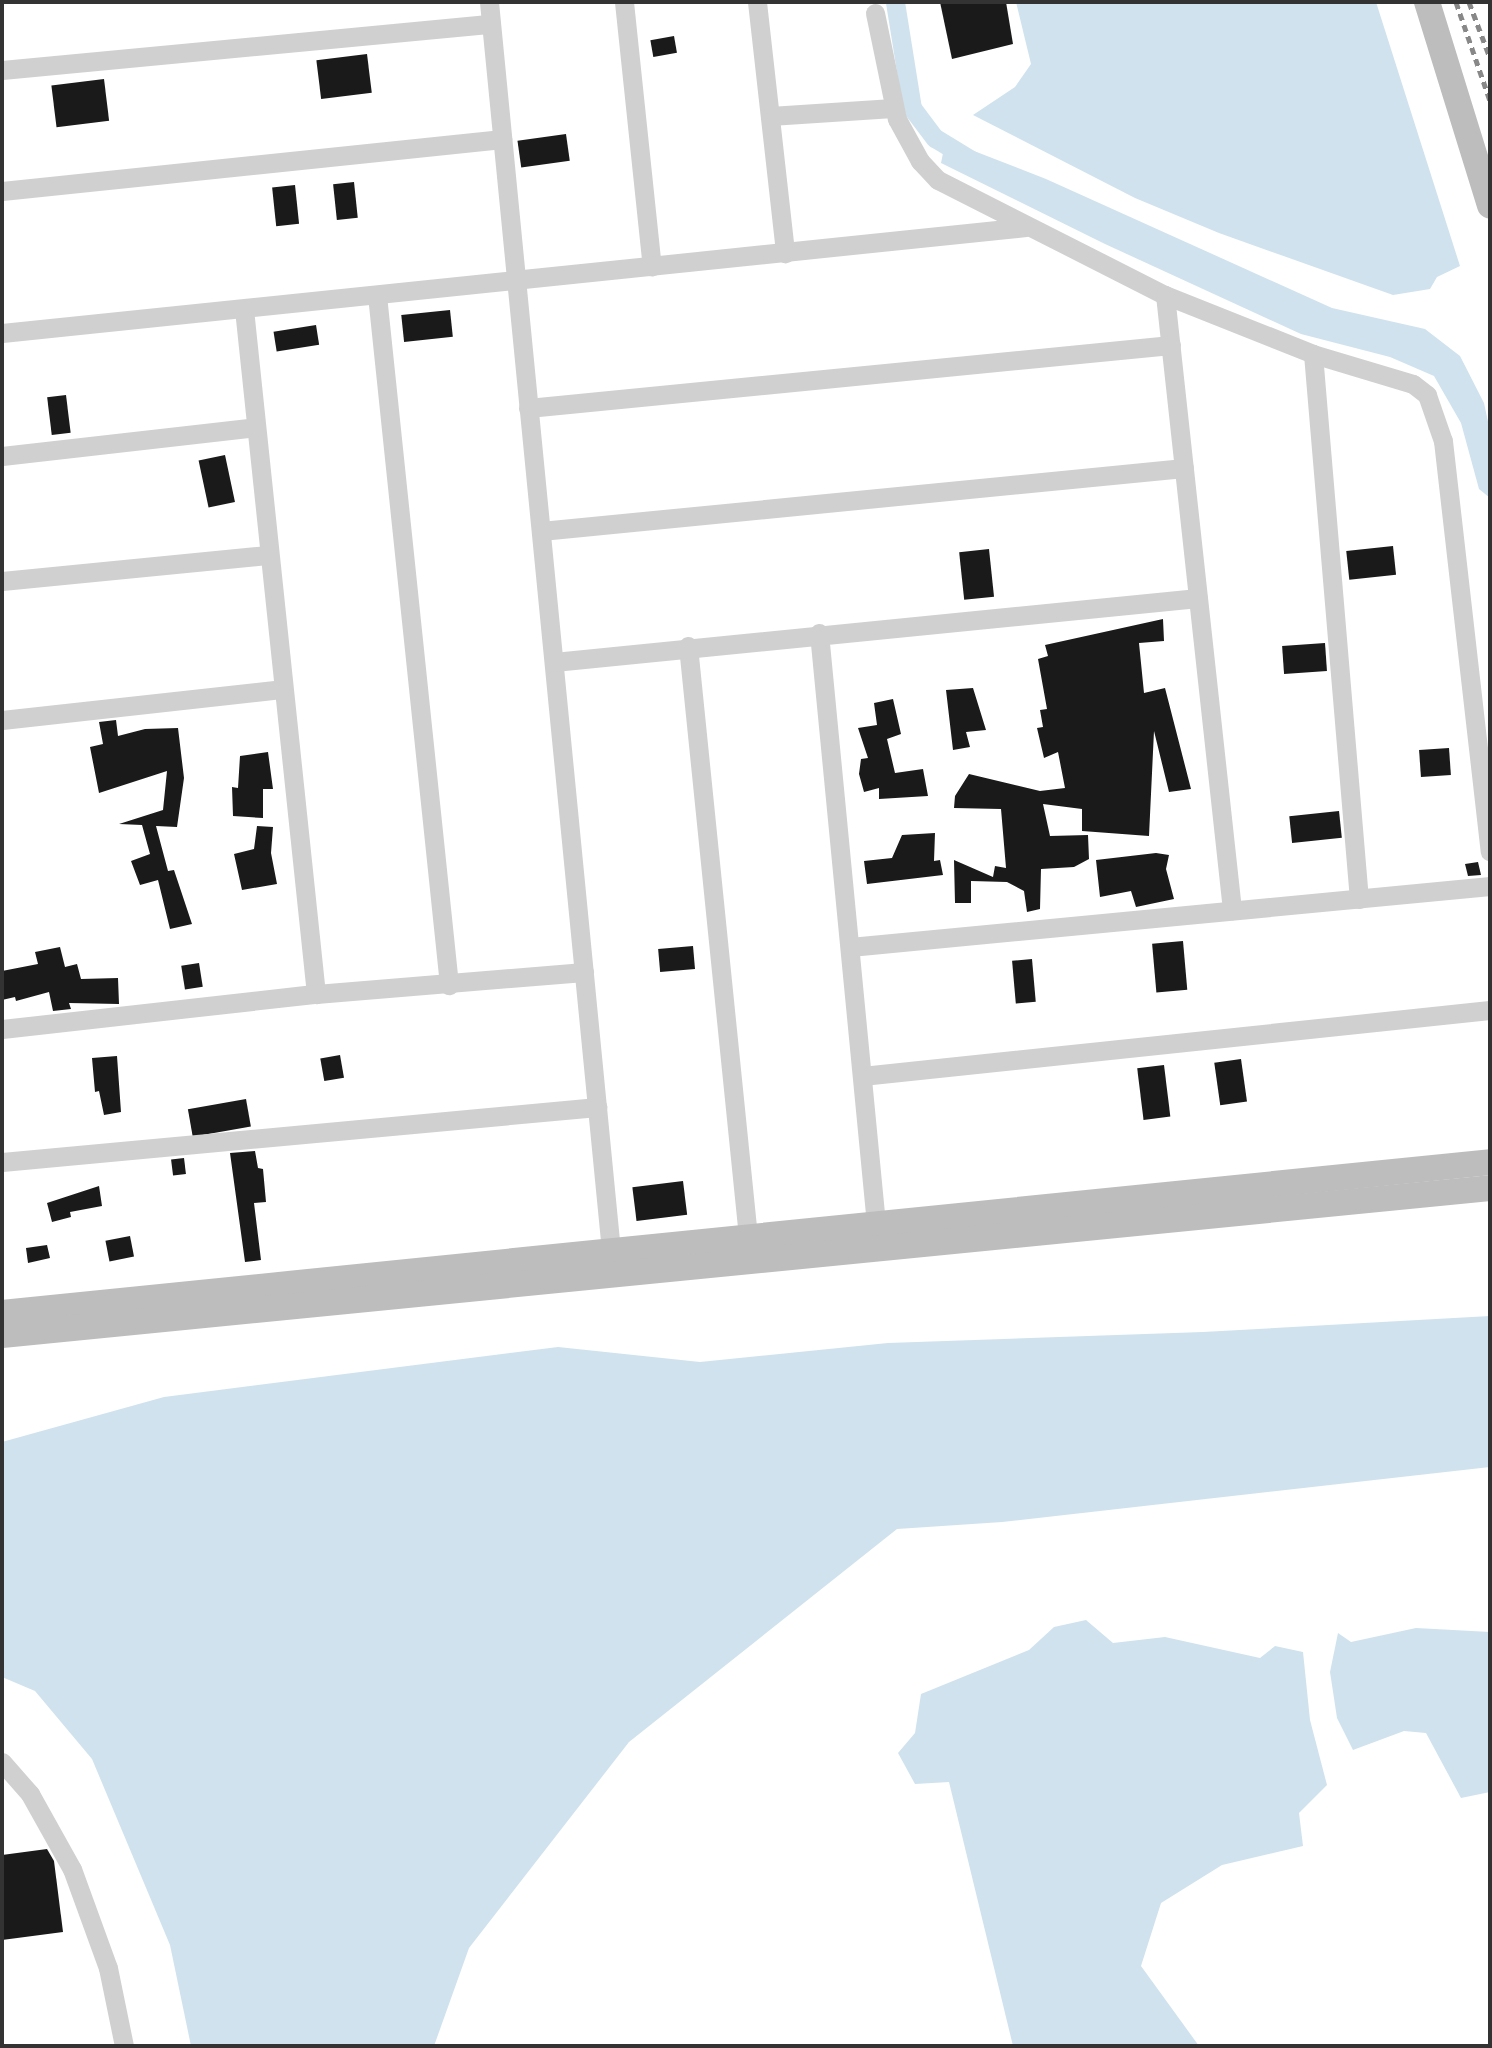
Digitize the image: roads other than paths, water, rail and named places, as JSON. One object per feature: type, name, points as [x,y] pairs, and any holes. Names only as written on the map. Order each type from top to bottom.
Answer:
[{"type":"street","points":[[489,2],[611,1251]]},
{"type":"street","points":[[624,2],[652,267]]},
{"type":"street","points":[[757,2],[785,253]]},
{"type":"street","points":[[1427,2],[1490,205]]},
{"type":"street","points":[[875,13],[893,108],[910,146],[939,180],[1026,227],[1165,295],[1313,354],[1413,384],[1427,395],[1438,417],[1490,852]]},
{"type":"street","points":[[2,70],[491,24]]},
{"type":"street","points":[[770,116],[893,108]]},
{"type":"street","points":[[2,191],[502,139]]},
{"type":"street","points":[[2,334],[1026,227]]},
{"type":"street","points":[[377,295],[449,985]]},
{"type":"street","points":[[1165,295],[1232,910]]},
{"type":"street","points":[[244,309],[281,689],[316,994]]},
{"type":"street","points":[[528,408],[1171,345]]},
{"type":"street","points":[[1313,354],[1359,898]]},
{"type":"street","points":[[2,456],[255,427]]},
{"type":"street","points":[[541,531],[1184,468]]},
{"type":"street","points":[[2,581],[269,555]]},
{"type":"street","points":[[554,662],[688,646],[1198,598]]},
{"type":"street","points":[[819,633],[876,1224]]},
{"type":"street","points":[[688,646],[748,1237]]},
{"type":"street","points":[[2,720],[281,689]]},
{"type":"street","points":[[850,947],[1490,886]]},
{"type":"street","points":[[2,1029],[316,994],[584,972]]},
{"type":"street","points":[[862,1076],[1490,1010]]},
{"type":"street","points":[[2,1162],[597,1107]]},
{"type":"street","points":[[2,1313],[1490,1162]]},
{"type":"street","points":[[2,1335],[1490,1188]]},
{"type":"street","points":[[2,1762],[30,1794],[72,1869],[108,1968],[124,2046]]},
{"type":"water","points":[[1016,2],[1376,2],[1460,266],[1437,277],[1430,289],[1393,295],[1219,233],[1135,198],[973,115],[1015,87],[1031,64]]},
{"type":"water","points":[[956,144],[1046,179],[1332,308],[1425,329],[1460,356],[1484,403],[1490,431],[1490,498],[1479,489],[1461,423],[1434,376],[1390,357],[1301,334],[1105,244],[941,163],[943,153]]},
{"type":"water","points":[[1490,1316],[1490,1467],[1002,1522],[897,1529],[629,1742],[469,1948],[434,2046],[191,2046],[170,1945],[92,1759],[35,1691],[2,1677],[2,1442],[164,1397],[558,1347],[700,1362],[888,1343],[1203,1332]]},
{"type":"water","points":[[1086,1620],[1113,1643],[1165,1637],[1260,1658],[1275,1646],[1303,1652],[1310,1720],[1327,1785],[1299,1813],[1303,1846],[1222,1865],[1161,1903],[1141,1966],[1199,2046],[1013,2046],[949,1782],[915,1784],[898,1753],[915,1733],[921,1694],[1029,1650],[1054,1627]]},
{"type":"water","points":[[1416,1628],[1490,1632],[1490,1792],[1461,1798],[1426,1733],[1404,1731],[1353,1750],[1337,1718],[1330,1672],[1338,1633],[1351,1642]]},
{"type":"waterway","points":[[895,2],[912,108],[935,138],[973,161]]},
{"type":"railway","points":[[1456,2],[1490,101]]},
{"type":"railway","points":[[1469,2],[1490,58]]}]
